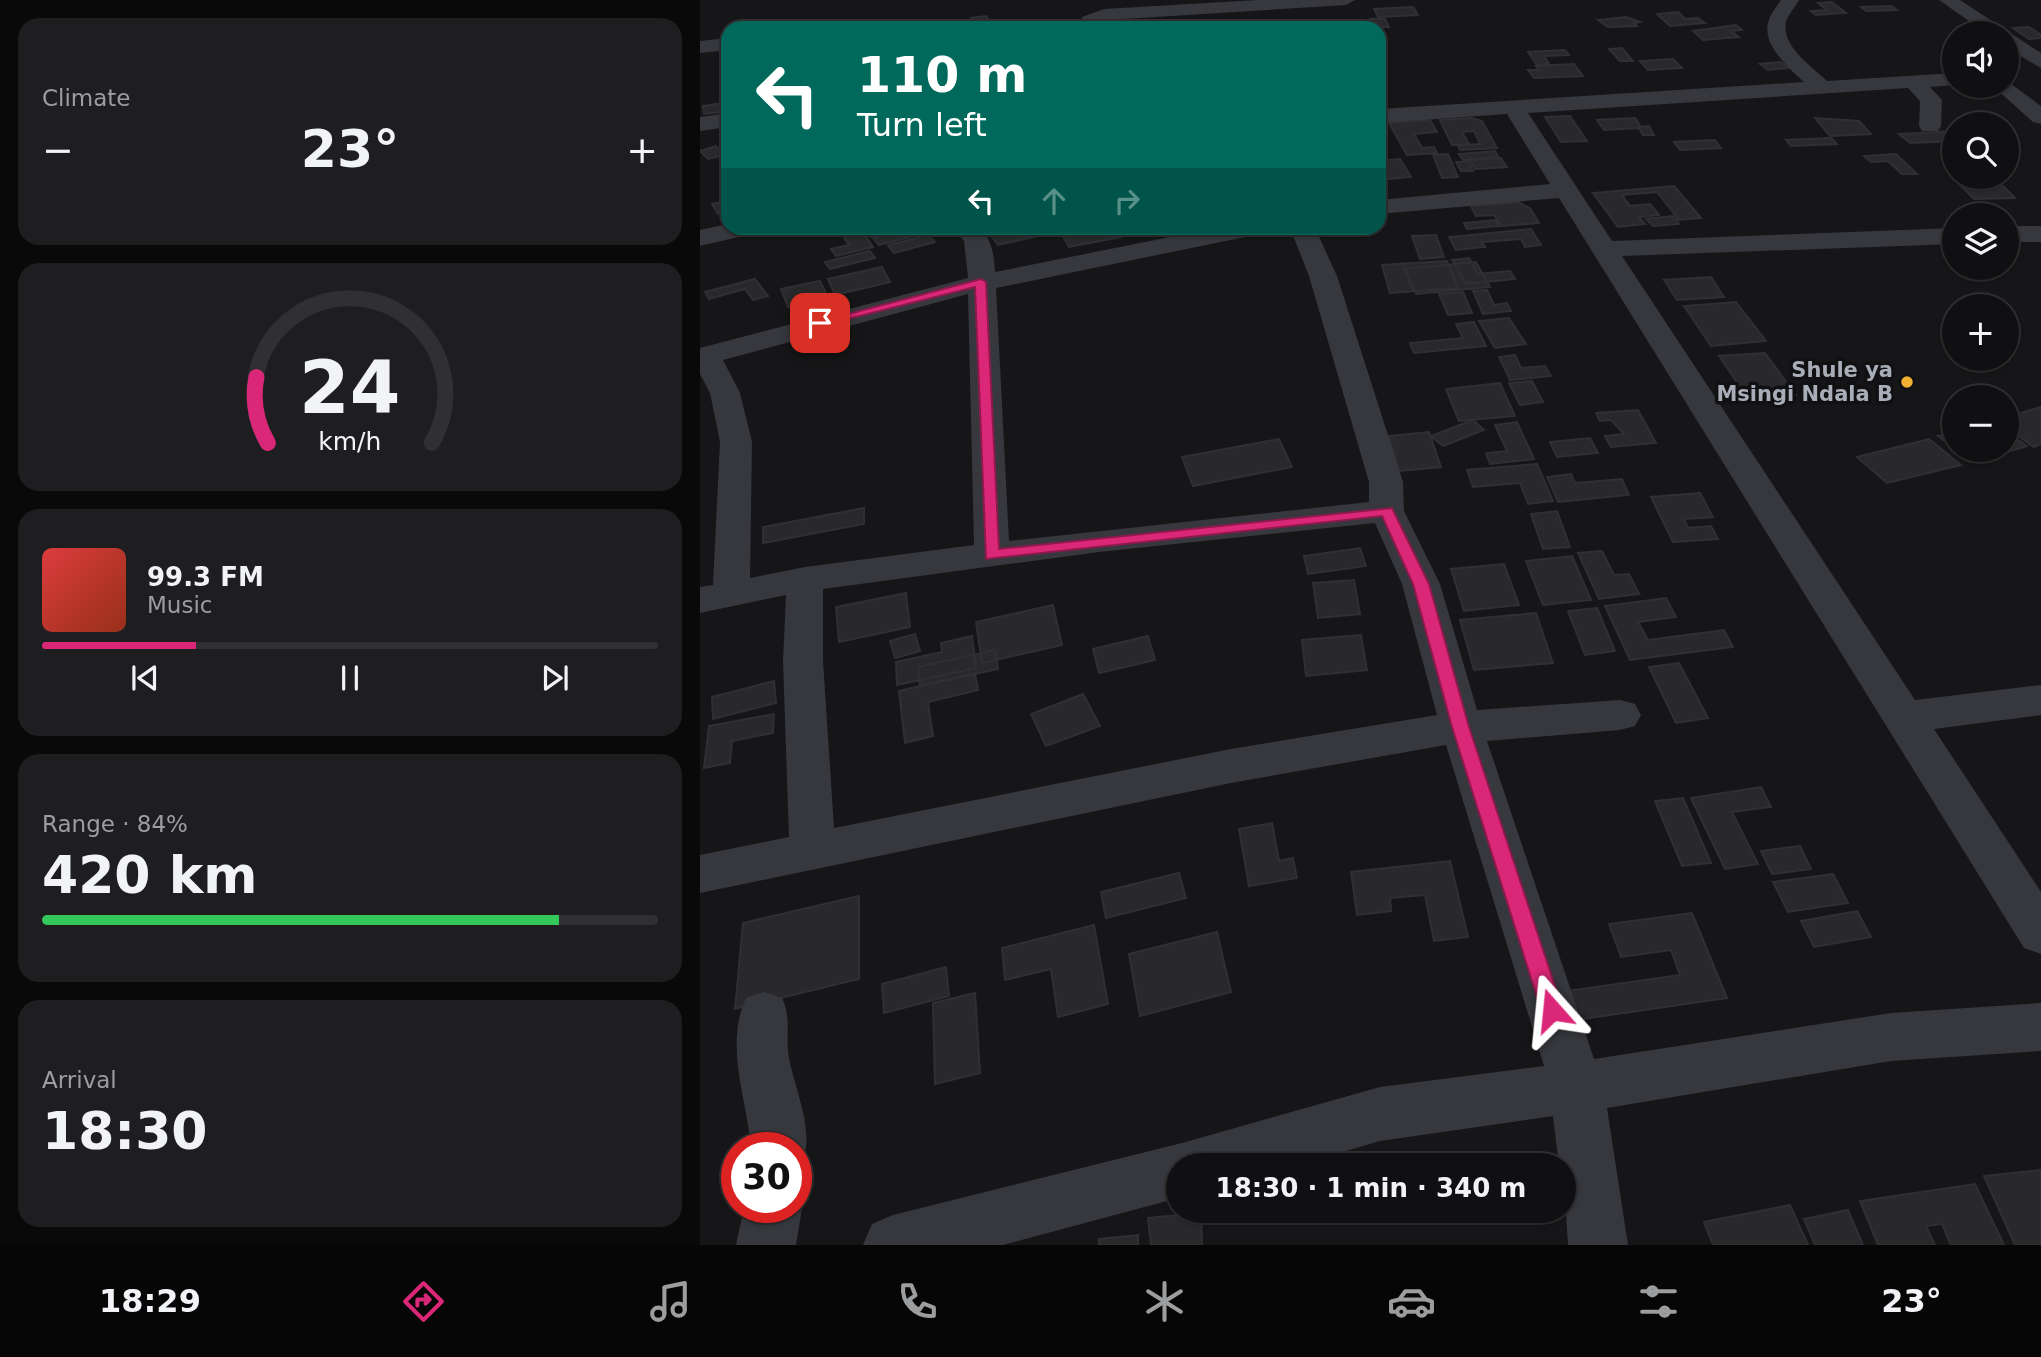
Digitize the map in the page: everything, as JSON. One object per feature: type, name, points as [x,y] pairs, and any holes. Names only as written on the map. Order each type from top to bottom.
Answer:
[{"type":"street","points":[[1089,21],[1104,15],[1346,0]]},
{"type":"street","points":[[1790,0],[1778,19],[1776,31],[1784,49],[1823,89]]},
{"type":"street","points":[[1948,0],[1980,21]]},
{"type":"street","points":[[700,47],[721,45]]},
{"type":"street","points":[[2019,47],[2041,62]]},
{"type":"street","points":[[2019,74],[2041,73]]},
{"type":"street","points":[[1386,116],[1942,80]]},
{"type":"street","points":[[1914,82],[1931,100],[1930,126]]},
{"type":"street","points":[[2018,98],[2041,117]]},
{"type":"street","points":[[1514,108],[2041,933]]},
{"type":"street","points":[[700,124],[721,121]]},
{"type":"street","points":[[1386,206],[1566,190]]},
{"type":"street","points":[[700,238],[721,233]]},
{"type":"street","points":[[2019,234],[2041,234]]},
{"type":"street","points":[[972,235],[979,246],[992,555]]},
{"type":"street","points":[[1215,235],[981,282],[820,323],[703,357],[724,393],[736,442],[716,597],[805,579],[992,555],[1387,511]]},
{"type":"street","points":[[1306,235],[1323,276],[1386,482],[1387,511],[1421,584],[1461,727],[1577,1087],[1598,1245]]},
{"type":"street","points":[[1602,249],[1942,236]]},
{"type":"street","points":[[805,579],[803,661],[812,851]]},
{"type":"street","points":[[1905,717],[2041,700]]},
{"type":"street","points":[[700,874],[1231,766],[1461,727],[1620,715]]},
{"type":"street","points":[[765,1015],[762,1056],[777,1132]]},
{"type":"street","points":[[1241,1153],[1380,1114],[1577,1087],[1891,1037],[2041,1027]]},
{"type":"street","points":[[893,1245],[1166,1173]]},
{"type":"street","points":[[766,1245],[770,1223]]},
{"type":"building","points":[[1832,2],[1846,13],[1816,15],[1811,11],[1827,10],[1818,3]]},
{"type":"building","points":[[1892,6],[1897,10],[1866,11],[1861,7]]},
{"type":"building","points":[[1413,7],[1418,15],[1378,17],[1374,9]]},
{"type":"building","points":[[1678,12],[1685,19],[1698,18],[1705,23],[1670,26],[1657,14]]},
{"type":"building","points":[[986,16],[990,21],[974,21],[971,18]]},
{"type":"building","points":[[1626,17],[1640,22],[1634,23],[1637,26],[1608,27],[1598,20]]},
{"type":"building","points":[[1736,25],[1742,30],[1731,31],[1739,37],[1703,40],[1693,31]]},
{"type":"building","points":[[2029,27],[2041,35],[2041,38],[2029,39],[2019,32],[2019,28]]},
{"type":"building","points":[[1622,48],[1633,61],[1620,61],[1609,49]]},
{"type":"building","points":[[1565,50],[1569,55],[1544,56],[1549,64],[1537,65],[1528,52]]},
{"type":"building","points":[[1673,59],[1682,68],[1648,70],[1640,61]]},
{"type":"building","points":[[1781,62],[1788,68],[1768,70],[1760,64]]},
{"type":"building","points":[[1574,64],[1583,76],[1534,78],[1528,70],[1539,70],[1536,66]]},
{"type":"building","points":[[721,103],[721,112],[704,114],[703,106]]},
{"type":"building","points":[[1570,116],[1587,141],[1561,142],[1545,117]]},
{"type":"building","points":[[1472,118],[1482,121],[1497,148],[1460,150],[1458,145],[1480,144],[1474,131],[1462,132],[1469,144],[1452,145],[1440,120]]},
{"type":"building","points":[[1635,118],[1641,127],[1649,126],[1654,135],[1643,135],[1639,128],[1604,130],[1597,120]]},
{"type":"building","points":[[1815,118],[1859,121],[1871,134],[1830,136]]},
{"type":"building","points":[[1430,120],[1437,132],[1414,134],[1422,148],[1434,147],[1437,153],[1407,155],[1389,123]]},
{"type":"building","points":[[1942,132],[1942,142],[1910,143],[1899,134]]},
{"type":"building","points":[[1831,138],[1837,144],[1791,146],[1786,140]]},
{"type":"building","points":[[1715,140],[1721,148],[1680,150],[1674,142]]},
{"type":"building","points":[[716,146],[721,151],[721,156],[708,159],[700,151]]},
{"type":"building","points":[[1495,151],[1498,157],[1463,160],[1459,154]]},
{"type":"building","points":[[1448,154],[1458,177],[1442,178],[1433,155]]},
{"type":"building","points":[[1896,154],[1917,174],[1902,174],[1888,161],[1871,162],[1864,156]]},
{"type":"building","points":[[1501,158],[1507,167],[1475,169],[1470,160]]},
{"type":"building","points":[[1400,159],[1411,177],[1386,179],[1386,160]]},
{"type":"building","points":[[1468,161],[1473,171],[1461,171],[1456,162]]},
{"type":"building","points":[[1674,186],[1701,218],[1679,220],[1657,192],[1622,195],[1630,206],[1650,204],[1659,215],[1639,217],[1645,224],[1618,227],[1593,193]]},
{"type":"building","points":[[1964,189],[2006,189],[2015,198],[1974,199]]},
{"type":"building","points":[[721,202],[721,213],[718,214],[712,204]]},
{"type":"building","points":[[1517,202],[1530,208],[1539,223],[1501,226],[1494,215],[1476,216],[1471,206]]},
{"type":"building","points":[[1673,216],[1679,224],[1653,226],[1646,219]]},
{"type":"building","points":[[1496,220],[1500,226],[1467,229],[1464,223]]},
{"type":"building","points":[[1531,229],[1541,245],[1525,247],[1521,239],[1482,242],[1485,247],[1456,250],[1449,237]]},
{"type":"building","points":[[842,235],[865,235],[873,247],[836,256],[831,249],[849,245]]},
{"type":"building","points":[[885,235],[918,235],[879,245],[873,238]]},
{"type":"building","points":[[928,235],[935,242],[894,253],[888,245]]},
{"type":"building","points":[[991,235],[1042,235],[998,245]]},
{"type":"building","points":[[1062,235],[1121,237],[1069,247]]},
{"type":"building","points":[[1436,235],[1444,257],[1420,259],[1412,236]]},
{"type":"building","points":[[870,251],[875,258],[830,269],[825,262]]},
{"type":"building","points":[[1469,258],[1478,274],[1510,271],[1515,279],[1466,284],[1452,260]]},
{"type":"building","points":[[1447,261],[1458,288],[1390,293],[1382,265]]},
{"type":"building","points":[[1476,262],[1490,287],[1416,294],[1404,269]]},
{"type":"building","points":[[882,267],[890,282],[835,295],[828,279]]},
{"type":"building","points":[[1711,277],[1724,297],[1677,300],[1664,280]]},
{"type":"building","points":[[755,279],[768,296],[753,300],[745,289],[709,299],[705,292]]},
{"type":"building","points":[[820,281],[828,298],[788,307],[781,289]]},
{"type":"building","points":[[1487,290],[1494,305],[1507,303],[1511,311],[1483,314],[1473,291]]},
{"type":"building","points":[[1463,292],[1472,313],[1448,315],[1439,294]]},
{"type":"building","points":[[1736,302],[1766,341],[1711,346],[1684,306]]},
{"type":"building","points":[[1509,318],[1526,344],[1495,348],[1479,321]]},
{"type":"building","points":[[1474,322],[1486,346],[1414,353],[1410,343],[1463,338],[1456,324]]},
{"type":"building","points":[[1765,353],[1796,395],[1749,400],[1719,356]]},
{"type":"building","points":[[1515,355],[1521,368],[1545,366],[1551,376],[1510,380],[1499,357]]},
{"type":"building","points":[[1532,381],[1543,402],[1520,405],[1509,383]]},
{"type":"building","points":[[1500,383],[1515,416],[1459,421],[1446,389]]},
{"type":"building","points":[[2041,407],[2041,444],[2034,447],[2019,436],[2019,413]]},
{"type":"building","points":[[1638,410],[1656,443],[1611,447],[1605,436],[1624,434],[1611,420],[1600,421],[1596,413]]},
{"type":"building","points":[[1473,420],[1484,430],[1443,446],[1431,436]]},
{"type":"building","points":[[1517,422],[1534,459],[1490,464],[1486,453],[1507,451],[1495,425]]},
{"type":"building","points":[[1429,432],[1441,467],[1399,471],[1389,436]]},
{"type":"building","points":[[1590,438],[1598,453],[1557,457],[1550,442]]},
{"type":"building","points":[[1279,439],[1292,467],[1193,486],[1182,457]]},
{"type":"building","points":[[1929,439],[1942,450],[1942,462],[1957,462],[1961,465],[1887,483],[1857,457]]},
{"type":"building","points":[[2019,440],[2027,446],[2019,448]]},
{"type":"building","points":[[1537,464],[1553,501],[1528,504],[1520,483],[1473,487],[1467,470]]},
{"type":"building","points":[[1571,474],[1575,483],[1622,479],[1629,495],[1558,502],[1547,477]]},
{"type":"building","points":[[1700,493],[1713,517],[1684,519],[1688,528],[1711,526],[1718,539],[1673,542],[1651,497]]},
{"type":"building","points":[[864,508],[864,524],[763,543],[763,527]]},
{"type":"building","points":[[1557,511],[1570,547],[1543,549],[1531,514]]},
{"type":"building","points":[[1360,548],[1366,566],[1308,574],[1304,556]]},
{"type":"building","points":[[1602,551],[1614,575],[1629,574],[1639,594],[1599,599],[1578,553]]},
{"type":"building","points":[[1572,556],[1591,600],[1543,605],[1526,561]]},
{"type":"building","points":[[1504,564],[1519,605],[1464,611],[1451,569]]},
{"type":"building","points":[[1354,580],[1360,614],[1318,618],[1313,583]]},
{"type":"building","points":[[906,593],[910,627],[839,642],[836,607]]},
{"type":"building","points":[[1666,598],[1676,617],[1638,622],[1648,640],[1724,630],[1733,647],[1630,660],[1605,606]]},
{"type":"building","points":[[1053,605],[1062,645],[982,663],[976,622]]},
{"type":"building","points":[[1597,608],[1615,651],[1585,655],[1568,611]]},
{"type":"building","points":[[1536,613],[1553,663],[1474,670],[1460,620]]},
{"type":"building","points":[[915,634],[920,651],[895,658],[890,641]]},
{"type":"building","points":[[1361,635],[1367,670],[1306,676],[1302,640]]},
{"type":"building","points":[[972,636],[976,668],[897,685],[896,662],[942,652],[941,643]]},
{"type":"building","points":[[1148,636],[1155,660],[1099,673],[1093,649]]},
{"type":"building","points":[[995,650],[998,669],[920,686],[918,667]]},
{"type":"building","points":[[1679,663],[1708,718],[1676,723],[1649,667]]},
{"type":"building","points":[[975,673],[978,690],[928,702],[933,736],[905,743],[899,691]]},
{"type":"building","points":[[774,681],[776,703],[713,719],[712,697]]},
{"type":"building","points":[[1083,694],[1100,726],[1046,746],[1031,714]]},
{"type":"building","points":[[774,714],[773,733],[732,741],[730,763],[704,768],[709,726]]},
{"type":"building","points":[[1761,787],[1771,807],[1732,812],[1758,864],[1725,869],[1691,798]]},
{"type":"building","points":[[1683,798],[1711,863],[1682,866],[1655,801]]},
{"type":"building","points":[[1272,823],[1279,861],[1293,858],[1297,878],[1249,886],[1239,829]]},
{"type":"building","points":[[1800,846],[1811,869],[1772,874],[1761,851]]},
{"type":"building","points":[[1450,861],[1468,937],[1434,941],[1425,895],[1390,898],[1391,911],[1357,915],[1351,872]]},
{"type":"building","points":[[1179,873],[1186,898],[1106,918],[1101,892]]},
{"type":"building","points":[[1833,874],[1848,903],[1788,912],[1773,882]]},
{"type":"building","points":[[859,896],[859,979],[735,1009],[743,923]]},
{"type":"building","points":[[1857,911],[1871,937],[1814,947],[1801,921]]},
{"type":"building","points":[[1692,913],[1727,998],[1576,1020],[1567,991],[1680,975],[1671,950],[1621,957],[1609,924]]},
{"type":"building","points":[[1094,925],[1108,1004],[1058,1017],[1051,969],[1005,980],[1002,948]]},
{"type":"building","points":[[1217,932],[1231,992],[1140,1016],[1129,954]]},
{"type":"building","points":[[946,967],[949,996],[884,1013],[882,984]]},
{"type":"building","points":[[975,993],[980,1073],[935,1084],[933,1003]]},
{"type":"building","points":[[2041,1170],[2041,1245],[2015,1245],[1984,1176]]},
{"type":"building","points":[[1975,1184],[2004,1245],[1951,1245],[1942,1224],[1926,1226],[1935,1245],[1878,1245],[1860,1201]]},
{"type":"building","points":[[1790,1205],[1808,1245],[1713,1245],[1704,1222]]},
{"type":"building","points":[[1848,1210],[1863,1245],[1815,1245],[1804,1219]]},
{"type":"building","points":[[1166,1216],[1166,1223],[1201,1223],[1202,1245],[1151,1245],[1148,1218]]},
{"type":"building","points":[[1138,1235],[1138,1245],[1099,1245],[1099,1239]]},
{"type":"place","name":"Shule ya Msingi Ndala B","points":[[1907,382]]},
{"type":"route","points":[[820,323],[981,282],[992,555],[1250,524],[1387,511],[1421,584],[1461,727],[1552,1010]]}]
